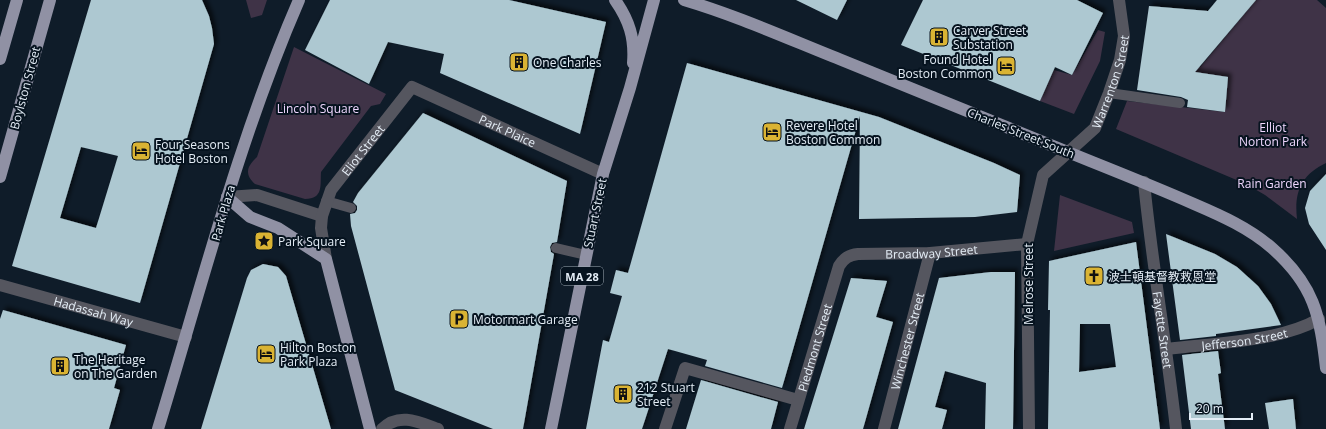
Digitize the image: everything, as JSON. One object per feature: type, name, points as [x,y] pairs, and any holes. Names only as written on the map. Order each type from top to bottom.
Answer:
[{"type":"main road","points":[[0,59],[17,0]]},
{"type":"main road","name":"Boylston Street","points":[[0,177],[50,0]]},
{"type":"main road","name":"Park Plaza","points":[[158,429],[243,146],[271,67],[299,0]]},
{"type":"main road","name":"MA 28","points":[[615,0],[628,20],[632,32],[633,55],[630,88]]},
{"type":"main road","name":"Stuart Street","points":[[551,429],[603,174],[630,88],[654,0]]},
{"type":"main road","name":"Charles Street South","points":[[684,0],[731,16],[1068,151],[1144,182],[1235,222],[1271,247],[1285,260],[1311,294],[1322,317],[1326,368]]},
{"type":"main road","points":[[227,197],[250,217],[278,228],[326,259],[370,429]]},
{"type":"street","name":"Warrenton Street","points":[[1068,151],[1095,128],[1109,93],[1120,60],[1124,36],[1119,0]]},
{"type":"street","name":"Park Plaice","points":[[412,87],[603,174]]},
{"type":"street","name":"Eliot Street","points":[[326,259],[321,228],[326,200],[331,190],[412,87]]},
{"type":"street","name":"Melrose Street","points":[[1029,429],[1027,244],[1043,175],[1068,151]]},
{"type":"street","name":"Fayette Street","points":[[1144,182],[1167,349],[1176,429]]},
{"type":"street","points":[[227,197],[257,195],[322,216]]},
{"type":"street","name":"Broadway Street","points":[[839,266],[851,255],[930,253],[1027,244]]},
{"type":"street","name":"Winchester Street","points":[[884,429],[930,253]]},
{"type":"street","name":"Piedmont Street","points":[[790,429],[839,266]]},
{"type":"street","name":"Hadassah Way","points":[[0,285],[186,337]]},
{"type":"street","name":"Jefferson Street","points":[[1167,349],[1287,333],[1308,325],[1322,317]]},
{"type":"street","points":[[665,429],[685,368],[798,400]]},
{"type":"street","points":[[382,429],[391,422],[400,419],[410,420],[438,429]]},
{"type":"lane","points":[[1109,93],[1180,103]]},
{"type":"lane","points":[[326,200],[351,208]]},
{"type":"lane","points":[[556,248],[586,255]]},
{"type":"green space","points":[[246,0],[267,0],[262,15],[251,18]]},
{"type":"green space","name":"Elliot Norton Park","points":[[1256,0],[1317,0],[1326,8],[1326,163],[1310,173],[1301,185],[1298,193],[1296,209],[1297,219],[1265,195],[1246,184],[1116,129],[1127,101],[1225,112],[1228,77],[1192,72],[1201,66]]},
{"type":"green space","points":[[1098,30],[1105,32],[1100,61],[1074,114],[1040,101],[1054,70],[1072,75]]},
{"type":"green space","name":"Lincoln Square","points":[[294,47],[386,94],[380,104],[371,106],[321,172],[321,186],[318,194],[311,198],[305,199],[255,184],[249,177],[248,173],[249,167],[257,157]]},
{"type":"green space","points":[[1060,195],[1132,222],[1134,233],[1054,251]]},
{"type":"building","name":"Four Seasons Hotel Boston","points":[[91,0],[202,0],[209,16],[214,44],[140,303],[12,266]],"holes":[[[81,147],[118,156],[96,228],[60,218]]]},
{"type":"building","name":"One Charles","points":[[330,0],[509,0],[606,22],[580,134],[440,73],[444,54],[388,42],[369,84],[305,50]]},
{"type":"building","points":[[796,0],[847,0],[837,20]]},
{"type":"building","points":[[923,0],[1077,0],[1103,13],[1072,75],[1055,67],[1040,101],[901,45]]},
{"type":"building","points":[[1217,0],[1256,0],[1195,72],[1228,77],[1225,112],[1187,107],[1188,100],[1181,97],[1137,90],[1149,6],[1208,11]]},
{"type":"building","name":"Revere Hotel Boston Common","points":[[687,63],[879,117],[994,163],[1020,175],[1017,212],[975,217],[859,219],[860,116],[782,388],[705,366],[707,360],[668,349],[642,429],[586,429],[603,340],[609,342],[622,296],[610,293],[616,270],[628,273]]},
{"type":"building","name":"Motormart Garage","points":[[423,113],[567,181],[557,242],[552,243],[550,247],[551,252],[554,254],[523,429],[493,429],[395,390],[351,226],[350,214],[355,213],[357,210],[357,206],[353,202],[358,193]]},
{"type":"building","points":[[1326,174],[1326,250],[1309,224],[1305,208],[1310,191]]},
{"type":"building","points":[[1166,234],[1215,254],[1237,267],[1258,286],[1271,304],[1281,325],[1216,334],[1216,336],[1180,340]]},
{"type":"building","points":[[1136,242],[1160,429],[1048,429],[1050,310],[1048,310],[1049,261]],"holes":[[[1080,324],[1110,324],[1116,367],[1079,372]]]},
{"type":"building","name":"Hilton Boston Park Plaza","points":[[263,264],[278,267],[286,276],[331,429],[201,429],[247,278],[251,270]]},
{"type":"building","points":[[991,272],[1015,272],[1013,429],[985,429],[986,383],[945,371],[935,407],[947,410],[942,429],[898,429],[939,278]]},
{"type":"building","points":[[851,278],[887,281],[876,317],[893,322],[863,429],[804,429]]},
{"type":"building","name":"The Heritage on The Garden","points":[[3,310],[126,345],[114,388],[120,390],[109,429],[0,429],[0,319]]},
{"type":"building","points":[[1218,351],[1221,373],[1218,374],[1225,429],[1191,429],[1182,355]]},
{"type":"building","points":[[701,380],[778,402],[771,429],[686,429]]},
{"type":"building","points":[[1293,399],[1296,429],[1269,429],[1265,403]]},
{"type":"place","name":"Carver Street Substation","points":[[939,37]]},
{"type":"place","name":"One Charles","points":[[519,62]]},
{"type":"place","name":"Found Hotel Boston Common","points":[[1006,66]]},
{"type":"place","name":"Revere Hotel Boston Common","points":[[772,132]]},
{"type":"place","name":"Four Seasons Hotel Boston","points":[[141,151]]},
{"type":"place","name":"Park Square","points":[[264,241]]},
{"type":"place","name":"波士頓基督教救恩堂","points":[[1094,276]]},
{"type":"place","name":"Motormart Garage","points":[[459,319]]},
{"type":"place","name":"Hilton Boston Park Plaza","points":[[266,354]]},
{"type":"place","name":"The Heritage on The Garden","points":[[60,366]]},
{"type":"place","name":"212 Stuart Street","points":[[623,394]]},
{"type":"park label","name":"Rain Garden","points":[[1272,183]]}]
